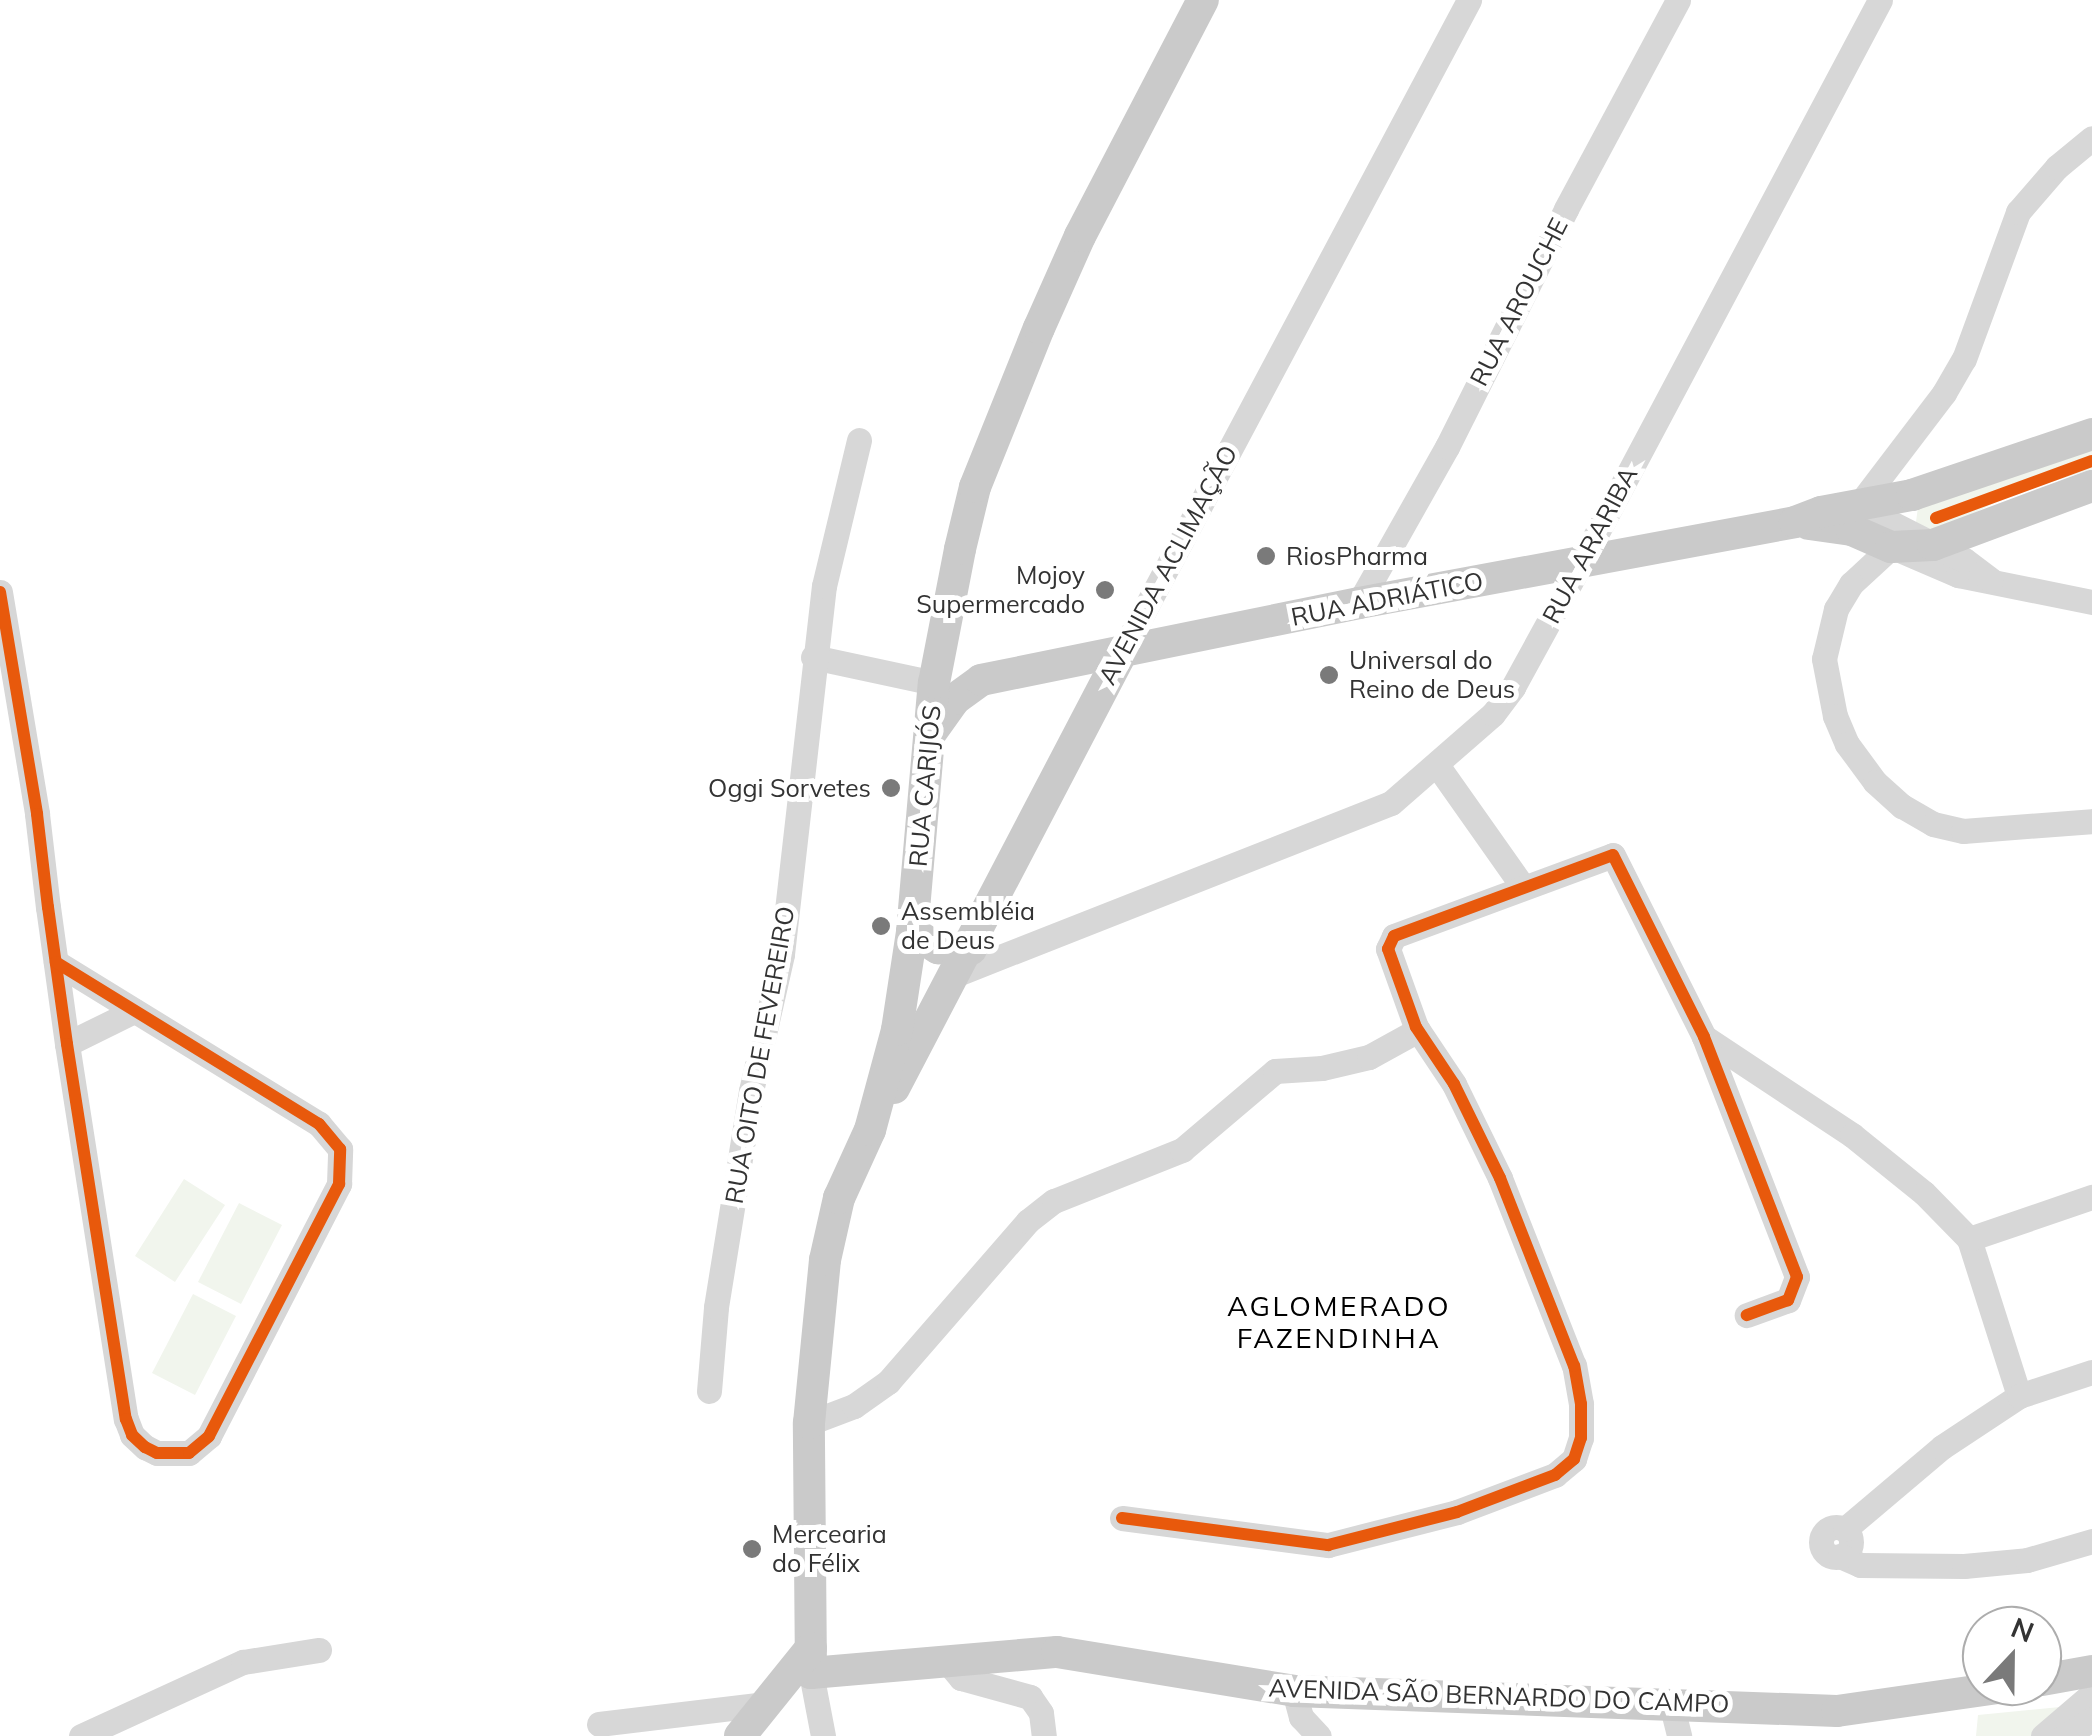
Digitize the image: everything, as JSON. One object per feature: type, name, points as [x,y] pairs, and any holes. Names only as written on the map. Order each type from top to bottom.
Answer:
[{"type":"main road","name":"RUA CARIJÓS","points":[[811,1660],[809,1424],[830,1230],[839,1198],[870,1130],[897,1030],[912,932],[934,683],[975,488],[1000,420],[1080,236],[1202,0]]},
{"type":"main road","name":"RUA ADRIÁTICO","points":[[1795,522],[1852,530],[1895,524],[2092,434]]},
{"type":"main road","name":"RUA ADRIÁTICO","points":[[981,680],[1359,603],[1795,522],[1858,506],[1933,545],[2092,486]]},
{"type":"main road","points":[[930,735],[954,699],[981,680],[957,661],[945,622]]},
{"type":"main road","name":"AVENIDA ACLIMAÇÃO","points":[[870,1130],[964,962],[1121,654]]},
{"type":"main road","points":[[912,932],[964,962]]},
{"type":"main road","name":"AVENIDA SÃO BERNARDO DO CAMPO","points":[[811,1660],[945,1659],[1058,1652],[1294,1691],[1837,1711],[1962,1693]]},
{"type":"main road","points":[[740,1736],[764,1720],[811,1660]]},
{"type":"main road","points":[[2062,1676],[2092,1670]]},
{"type":"street","name":"AVENIDA ACLIMAÇÃO","points":[[1121,654],[1469,0]]},
{"type":"street","name":"RUA AROUCHE","points":[[1359,603],[1446,447],[1566,209],[1678,0]]},
{"type":"street","name":"RUA ARARIBA","points":[[964,962],[1360,818],[1391,803],[1471,737],[1513,688],[1880,0]]},
{"type":"street","points":[[1858,506],[1944,393],[1964,359],[2018,212],[2056,167],[2092,138]]},
{"type":"street","name":"RUA OITO DE FEVEREIRO","points":[[709,1392],[716,1307],[751,1092],[782,954],[824,586],[859,440]]},
{"type":"street","points":[[2092,602],[1958,575],[1895,524],[1836,609],[1824,659],[1835,716],[1866,769],[1902,806],[1933,824],[1964,831],[2092,821]]},
{"type":"street","points":[[1933,545],[1991,580]]},
{"type":"street","points":[[0,592],[68,1044],[126,1418],[132,1435],[145,1446],[158,1453],[189,1453],[209,1436],[340,1184],[340,1148],[319,1124],[56,962]]},
{"type":"street","points":[[814,657],[934,683]]},
{"type":"street","points":[[1437,765],[1522,887]]},
{"type":"street","points":[[1122,1518],[1328,1545],[1457,1512],[1556,1475],[1574,1459],[1581,1438],[1582,1404],[1574,1366],[1480,1134],[1454,1084],[1418,1030],[1388,950],[1394,936],[1614,855],[1704,1037],[1797,1277],[1788,1300],[1747,1315]]},
{"type":"street","points":[[68,1044],[134,1011]]},
{"type":"street","points":[[809,1424],[854,1406],[888,1382],[1028,1221],[1054,1201],[1182,1150],[1275,1071],[1322,1068],[1369,1057],[1418,1030]]},
{"type":"street","points":[[1704,1037],[1852,1135],[1924,1193],[1970,1239],[2019,1396]]},
{"type":"street","points":[[1970,1239],[2092,1197]]},
{"type":"street","points":[[2092,1372],[2019,1396],[1942,1447],[1844,1530],[1830,1528],[1821,1539],[1826,1553],[1860,1565],[1964,1566],[2027,1560],[2092,1541]]},
{"type":"street","points":[[82,1736],[243,1662],[319,1650]]},
{"type":"street","points":[[945,1659],[956,1676],[1030,1697],[1041,1713],[1044,1736]]},
{"type":"street","points":[[811,1660],[823,1736]]},
{"type":"street","points":[[1294,1691],[1301,1717],[1319,1736]]},
{"type":"street","points":[[2043,1736],[2092,1694]]},
{"type":"street","points":[[1671,1703],[1678,1736]]},
{"type":"street","points":[[2064,1736],[2092,1719]]},
{"type":"street","points":[[599,1724],[764,1720]]},
{"type":"shaded area","points":[[2092,445],[2092,469],[2008,496],[1950,525],[1928,531],[1916,522],[1918,507]]},
{"type":"shaded area","points":[[184,1179],[225,1205],[175,1282],[135,1256]]},
{"type":"shaded area","points":[[239,1203],[282,1225],[241,1304],[198,1282]]},
{"type":"shaded area","points":[[193,1294],[236,1316],[195,1395],[152,1373]]},
{"type":"shaded area","points":[[2060,1707],[2031,1736],[1976,1736],[1978,1715]]},
{"type":"cycle path","points":[[1936,518],[2092,461]]},
{"type":"cycle path","points":[[0,592],[37,814],[48,907],[67,1044],[126,1419],[132,1435],[145,1447],[157,1453],[189,1453],[209,1436],[339,1184],[340,1149],[319,1124],[56,962]]},
{"type":"cycle path","points":[[1122,1518],[1328,1545],[1457,1512],[1555,1475],[1574,1459],[1581,1438],[1581,1404],[1574,1366],[1500,1178],[1454,1084],[1416,1027],[1388,949],[1394,936],[1613,855],[1704,1037],[1797,1277],[1788,1300],[1747,1315]]},
{"type":"place","name":"RiosPharma","points":[[1266,556]]},
{"type":"place","name":"Mojoy Supermercado","points":[[1105,590]]},
{"type":"place","name":"Universal do Reino de Deus","points":[[1329,675]]},
{"type":"place","name":"Oggi Sorvetes","points":[[891,788]]},
{"type":"place","name":"Assembléia de Deus","points":[[881,926]]},
{"type":"place","name":"Mercearia do Félix","points":[[752,1549]]},
{"type":"district","name":"AGLOMERADO FAZENDINHA","points":[[1339,1322]]}]
